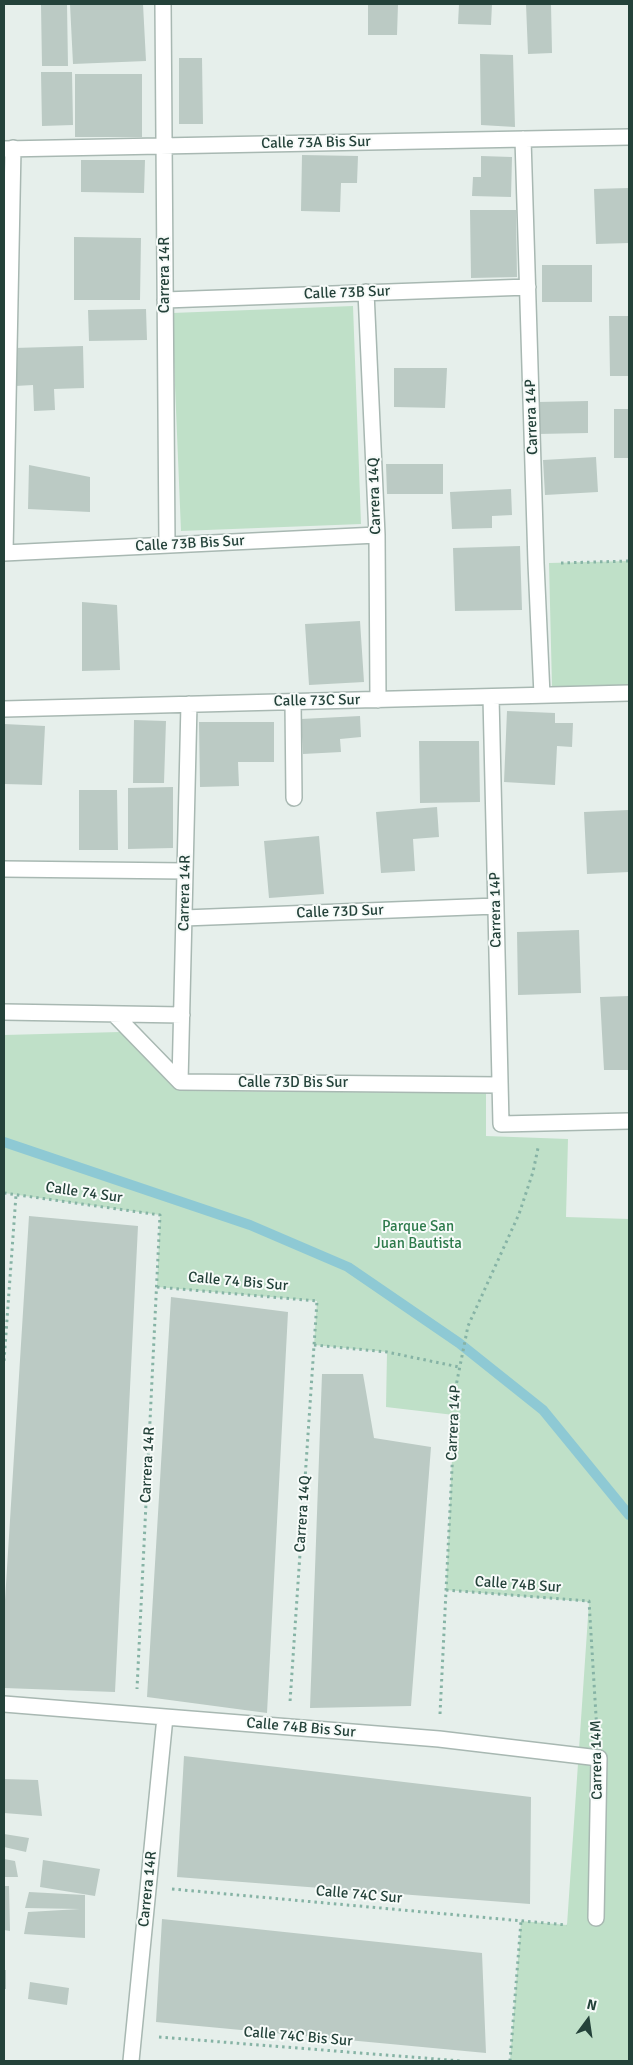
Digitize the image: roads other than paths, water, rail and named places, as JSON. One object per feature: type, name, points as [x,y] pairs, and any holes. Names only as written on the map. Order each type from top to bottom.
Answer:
[{"type":"street","name":"Carrera 14R","points":[[163,4],[167,545]]},
{"type":"street","name":"Calle 73A Bis Sur","points":[[8,149],[629,137]]},
{"type":"street","name":"Carrera 14P","points":[[523,139],[542,695]]},
{"type":"street","points":[[4,552],[8,149]]},
{"type":"street","name":"Calle 73B Sur","points":[[165,300],[528,287]]},
{"type":"street","name":"Carrera 14Q","points":[[366,292],[377,536],[378,700]]},
{"type":"street","name":"Calle 73B Bis Sur","points":[[4,552],[377,536]]},
{"type":"street","name":"Calle 73C Sur","points":[[4,709],[629,693]]},
{"type":"street","name":"Carrera 14P","points":[[491,697],[501,1124],[629,1121]]},
{"type":"street","points":[[293,702],[294,798]]},
{"type":"street","name":"Carrera 14R","points":[[180,1082],[189,704]]},
{"type":"street","points":[[4,868],[185,871]]},
{"type":"street","name":"Calle 73D Sur","points":[[184,918],[496,906]]},
{"type":"street","points":[[4,1012],[182,1015]]},
{"type":"street","points":[[114,1014],[180,1082]]},
{"type":"street","name":"Calle 73D Bis Sur","points":[[180,1082],[500,1085]]},
{"type":"street","name":"Calle 74B Bis Sur","points":[[4,1704],[439,1739],[598,1758]]},
{"type":"street","name":"Carrera 14R","points":[[131,2061],[165,1717]]},
{"type":"street","name":"Carrera 14M","points":[[596,1918],[598,1758]]},
{"type":"waterway","points":[[4,1142],[250,1225],[348,1267],[459,1343],[543,1410],[629,1515]]},
{"type":"park label","name":"Parque San Juan Bautista","points":[[418,1236]]}]
